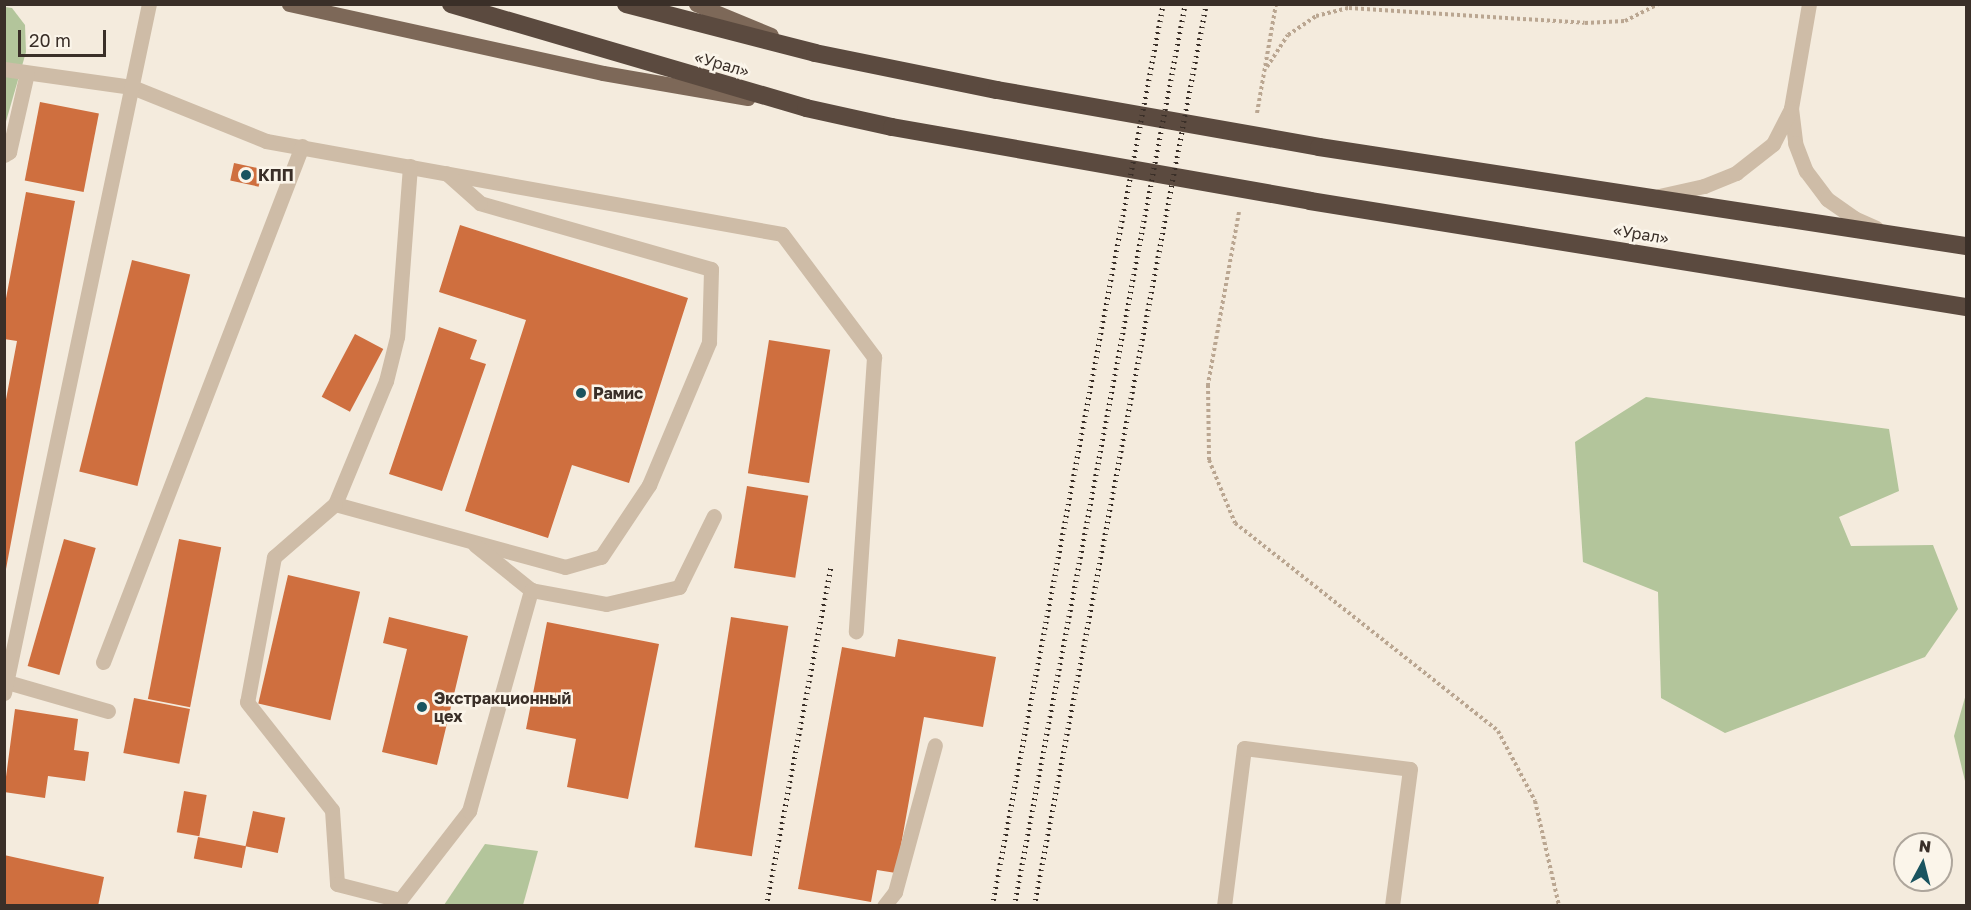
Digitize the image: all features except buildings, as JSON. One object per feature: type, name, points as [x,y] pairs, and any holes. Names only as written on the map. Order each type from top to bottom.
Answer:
[{"type":"highway","name":"«Урал»","points":[[451,4],[806,108],[987,146],[1310,201],[1966,307]]},
{"type":"highway","name":"«Урал»","points":[[626,4],[815,53],[997,90],[1319,147],[1650,197]]},
{"type":"highway","points":[[1650,197],[1966,246]]},
{"type":"main road","points":[[289,4],[603,72],[806,108]]},
{"type":"main road","points":[[696,4],[815,53]]},
{"type":"lane","points":[[108,711],[6,688],[149,4]]},
{"type":"lane","points":[[1809,4],[1791,108],[1795,143],[1817,186],[1854,218],[1893,234]]},
{"type":"lane","points":[[4,69],[132,87],[266,141],[782,234],[874,357],[856,631]]},
{"type":"lane","points":[[4,155],[9,152],[27,73]]},
{"type":"lane","points":[[1650,197],[1692,189],[1736,173],[1773,144],[1791,108]]},
{"type":"lane","points":[[103,662],[302,146]]},
{"type":"lane","points":[[410,166],[397,337],[386,381],[335,504],[274,557],[247,702],[332,810],[337,884],[400,900],[469,811],[531,590]]},
{"type":"lane","points":[[335,504],[565,567],[601,557],[649,484],[709,342],[711,269],[480,202],[446,173]]},
{"type":"lane","points":[[470,541],[531,590],[606,604],[679,587],[714,516]]},
{"type":"lane","points":[[884,906],[895,892],[935,745]]},
{"type":"lane","points":[[1224,906],[1244,748],[1410,769],[1392,906]]},
{"type":"path","points":[[1256,117],[1276,4]]},
{"type":"path","points":[[1264,70],[1288,35],[1316,16],[1349,8],[1585,23],[1625,21],[1659,4]]},
{"type":"path","points":[[1239,210],[1208,385],[1209,460],[1234,523],[1498,731],[1535,801],[1559,906]]},
{"type":"green space","points":[[5,7],[12,8],[25,25],[26,52],[5,125]]},
{"type":"green space","points":[[1646,397],[1889,429],[1899,491],[1839,517],[1851,546],[1933,545],[1958,609],[1925,657],[1725,733],[1661,698],[1658,592],[1583,562],[1575,442]]},
{"type":"green space","points":[[1966,694],[1966,785],[1954,736]]},
{"type":"green space","points":[[485,844],[538,851],[523,905],[444,905]]},
{"type":"railway","points":[[992,906],[1163,4]]},
{"type":"railway","points":[[1014,906],[1185,4]]},
{"type":"railway","points":[[1034,906],[1206,4]]},
{"type":"railway","points":[[766,906],[831,566]]},
{"type":"place","name":"КПП","points":[[246,175]]},
{"type":"place","name":"Рамис","points":[[581,393]]},
{"type":"place","name":"Экстракционный цех","points":[[422,707]]}]
